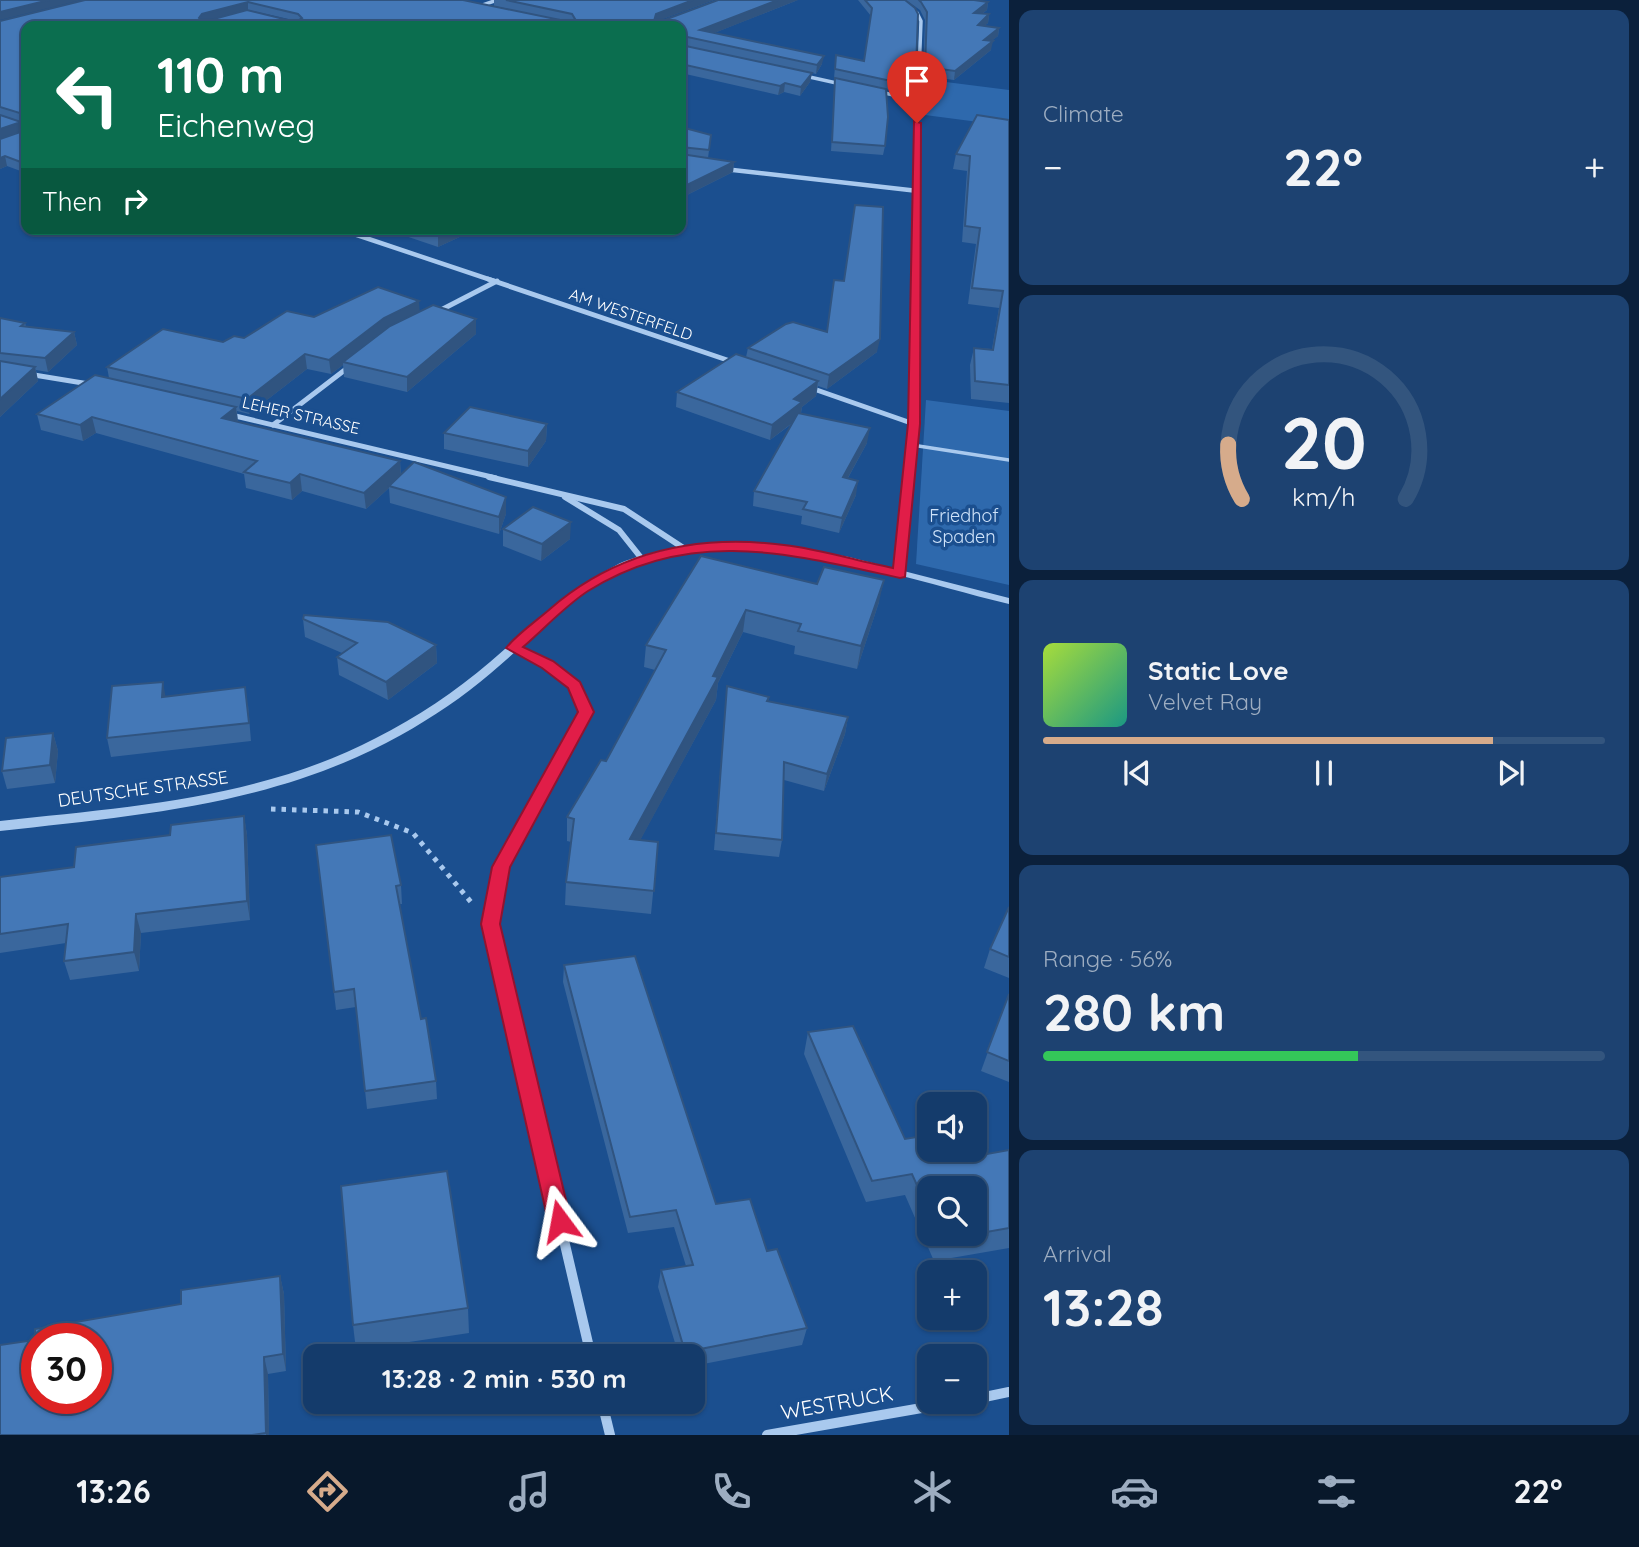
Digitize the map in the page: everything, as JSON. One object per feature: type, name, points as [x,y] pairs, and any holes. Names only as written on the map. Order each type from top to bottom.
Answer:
[{"type":"street","points":[[477,6],[496,0]]},
{"type":"street","points":[[900,0],[917,13],[921,21],[916,100],[918,191],[914,424],[900,574]]},
{"type":"street","points":[[467,4],[491,9]]},
{"type":"street","points":[[799,75],[851,86]]},
{"type":"street","points":[[877,92],[916,100]]},
{"type":"street","points":[[0,119],[21,126]]},
{"type":"street","points":[[716,168],[918,191]]},
{"type":"street","name":"AM WESTERFELD","points":[[357,235],[745,366]]},
{"type":"street","points":[[424,318],[497,281]]},
{"type":"street","points":[[273,425],[357,361]]},
{"type":"street","points":[[20,373],[103,386]]},
{"type":"street","points":[[810,388],[914,424]]},
{"type":"street","name":"LEHER STRASSE","points":[[224,413],[624,509],[685,549]]},
{"type":"street","name":"LEHER STRASSE","points":[[552,490],[617,526],[633,542],[642,559]]},
{"type":"street","points":[[642,559],[685,549],[738,546],[785,549],[1009,601]]},
{"type":"street","name":"DEUTSCHE STRASSE","points":[[0,826],[213,801],[280,783],[350,756],[416,722],[470,685],[582,589],[614,570],[642,559]]},
{"type":"street","points":[[513,648],[547,665],[575,686],[586,712],[501,867],[490,924],[588,1344]]},
{"type":"street","points":[[987,1396],[1009,1392]]},
{"type":"street","name":"WESTRUCK","points":[[767,1435],[917,1409]]},
{"type":"street","points":[[605,1414],[610,1435]]},
{"type":"lane","points":[[912,445],[1009,460]]},
{"type":"path","points":[[266,808],[358,812],[413,832],[490,924]]},
{"type":"green space","points":[[930,80],[1009,90],[1009,126],[925,115]]},
{"type":"green space","name":"Friedhof Spaden","points":[[926,400],[1009,411],[1009,585],[916,564]]},
{"type":"building","points":[[0,0],[49,0],[0,12]]},
{"type":"building","points":[[85,0],[463,0],[565,21],[298,21],[302,18],[298,14],[248,2],[202,14],[199,18],[202,21],[21,21],[21,113],[0,107],[0,21]]},
{"type":"building","points":[[506,0],[693,0],[656,14],[654,21],[572,21],[575,19],[572,14]]},
{"type":"building","points":[[718,0],[778,0],[700,30],[824,56],[817,65],[686,37],[686,21],[662,21]]},
{"type":"building","points":[[865,0],[905,0],[915,8],[918,14],[916,69],[891,81],[835,69],[836,55],[864,61],[872,8]]},
{"type":"building","points":[[919,0],[988,2],[974,13],[989,14],[978,25],[999,28],[984,40],[993,41],[955,71],[925,67],[927,12]]},
{"type":"building","points":[[247,10],[292,21],[207,21]]},
{"type":"building","points":[[686,46],[812,73],[801,87],[785,83],[780,86],[686,65]]},
{"type":"building","points":[[835,78],[886,89],[888,117],[885,146],[832,142]]},
{"type":"building","points":[[0,115],[21,122],[0,129]]},
{"type":"building","points":[[977,115],[1009,120],[1009,385],[975,381],[974,348],[993,350],[1003,291],[972,288],[980,228],[965,226],[970,156],[956,154]]},
{"type":"building","points":[[686,128],[711,135],[709,150],[686,148]]},
{"type":"building","points":[[21,132],[21,162],[5,156],[0,158],[0,139]]},
{"type":"building","points":[[686,155],[734,162],[686,186]]},
{"type":"building","points":[[855,205],[883,207],[880,339],[829,375],[748,348],[793,322],[827,332],[834,280],[844,281]]},
{"type":"building","points":[[378,287],[419,301],[384,318],[329,360],[305,354],[247,399],[107,367],[163,329],[223,342],[234,336],[244,338],[287,311],[314,317]]},
{"type":"building","points":[[433,305],[476,319],[407,377],[343,362],[390,326]]},
{"type":"building","points":[[0,318],[25,323],[21,326],[74,332],[45,358],[0,353]]},
{"type":"building","points":[[736,354],[818,381],[794,399],[802,402],[772,425],[677,392]]},
{"type":"building","points":[[0,361],[35,367],[0,399]]},
{"type":"building","points":[[95,375],[236,407],[222,418],[400,461],[364,493],[300,474],[290,483],[244,472],[257,461],[92,417],[80,425],[37,414]]},
{"type":"building","points":[[470,407],[547,424],[528,451],[444,433]]},
{"type":"building","points":[[798,413],[870,428],[843,477],[858,481],[842,518],[803,509],[807,502],[754,491]]},
{"type":"building","points":[[414,462],[506,497],[499,517],[389,486]]},
{"type":"building","points":[[533,507],[571,522],[542,544],[503,529]]},
{"type":"building","points":[[701,556],[817,584],[824,567],[884,580],[861,646],[798,631],[801,624],[746,610],[713,676],[718,677],[630,839],[658,842],[654,891],[566,882],[574,819],[567,817],[601,760],[606,761],[666,650],[646,645]]},
{"type":"building","points":[[304,615],[388,622],[436,645],[386,682],[337,657],[357,643],[303,619]]},
{"type":"building","points":[[163,682],[162,697],[245,687],[249,723],[107,738],[112,686]]},
{"type":"building","points":[[727,686],[769,697],[767,701],[848,717],[827,774],[784,762],[782,840],[716,833]]},
{"type":"building","points":[[53,733],[50,765],[2,771],[6,738]]},
{"type":"building","points":[[244,816],[247,901],[136,914],[134,952],[64,961],[68,924],[0,934],[0,877],[74,867],[76,847],[170,835],[171,825]]},
{"type":"building","points":[[391,835],[401,885],[396,886],[421,1019],[426,1018],[436,1081],[365,1091],[354,989],[334,992],[316,845]]},
{"type":"building","points":[[1009,907],[1009,957],[990,949]]},
{"type":"building","points":[[635,956],[716,1204],[750,1199],[767,1251],[777,1249],[807,1328],[705,1348],[705,1344],[683,1344],[661,1270],[693,1265],[676,1210],[630,1217],[564,965]]},
{"type":"building","points":[[1009,994],[1009,1061],[987,1052]]},
{"type":"building","points":[[853,1026],[905,1139],[917,1137],[917,1162],[987,1162],[987,1154],[1009,1150],[1009,1228],[987,1232],[987,1176],[917,1176],[917,1185],[912,1174],[872,1181],[808,1032]]},
{"type":"building","points":[[447,1171],[468,1308],[353,1325],[341,1186]]},
{"type":"building","points":[[280,1276],[283,1354],[264,1357],[266,1433],[0,1435],[0,1345],[21,1342],[21,1414],[112,1414],[112,1323],[70,1323],[181,1304],[181,1290]]},
{"type":"route","points":[[560,1221],[490,924],[501,867],[586,712],[575,686],[547,665],[513,648],[582,589],[614,570],[642,559],[685,549],[738,546],[785,549],[900,574],[914,424],[917,123]]}]
